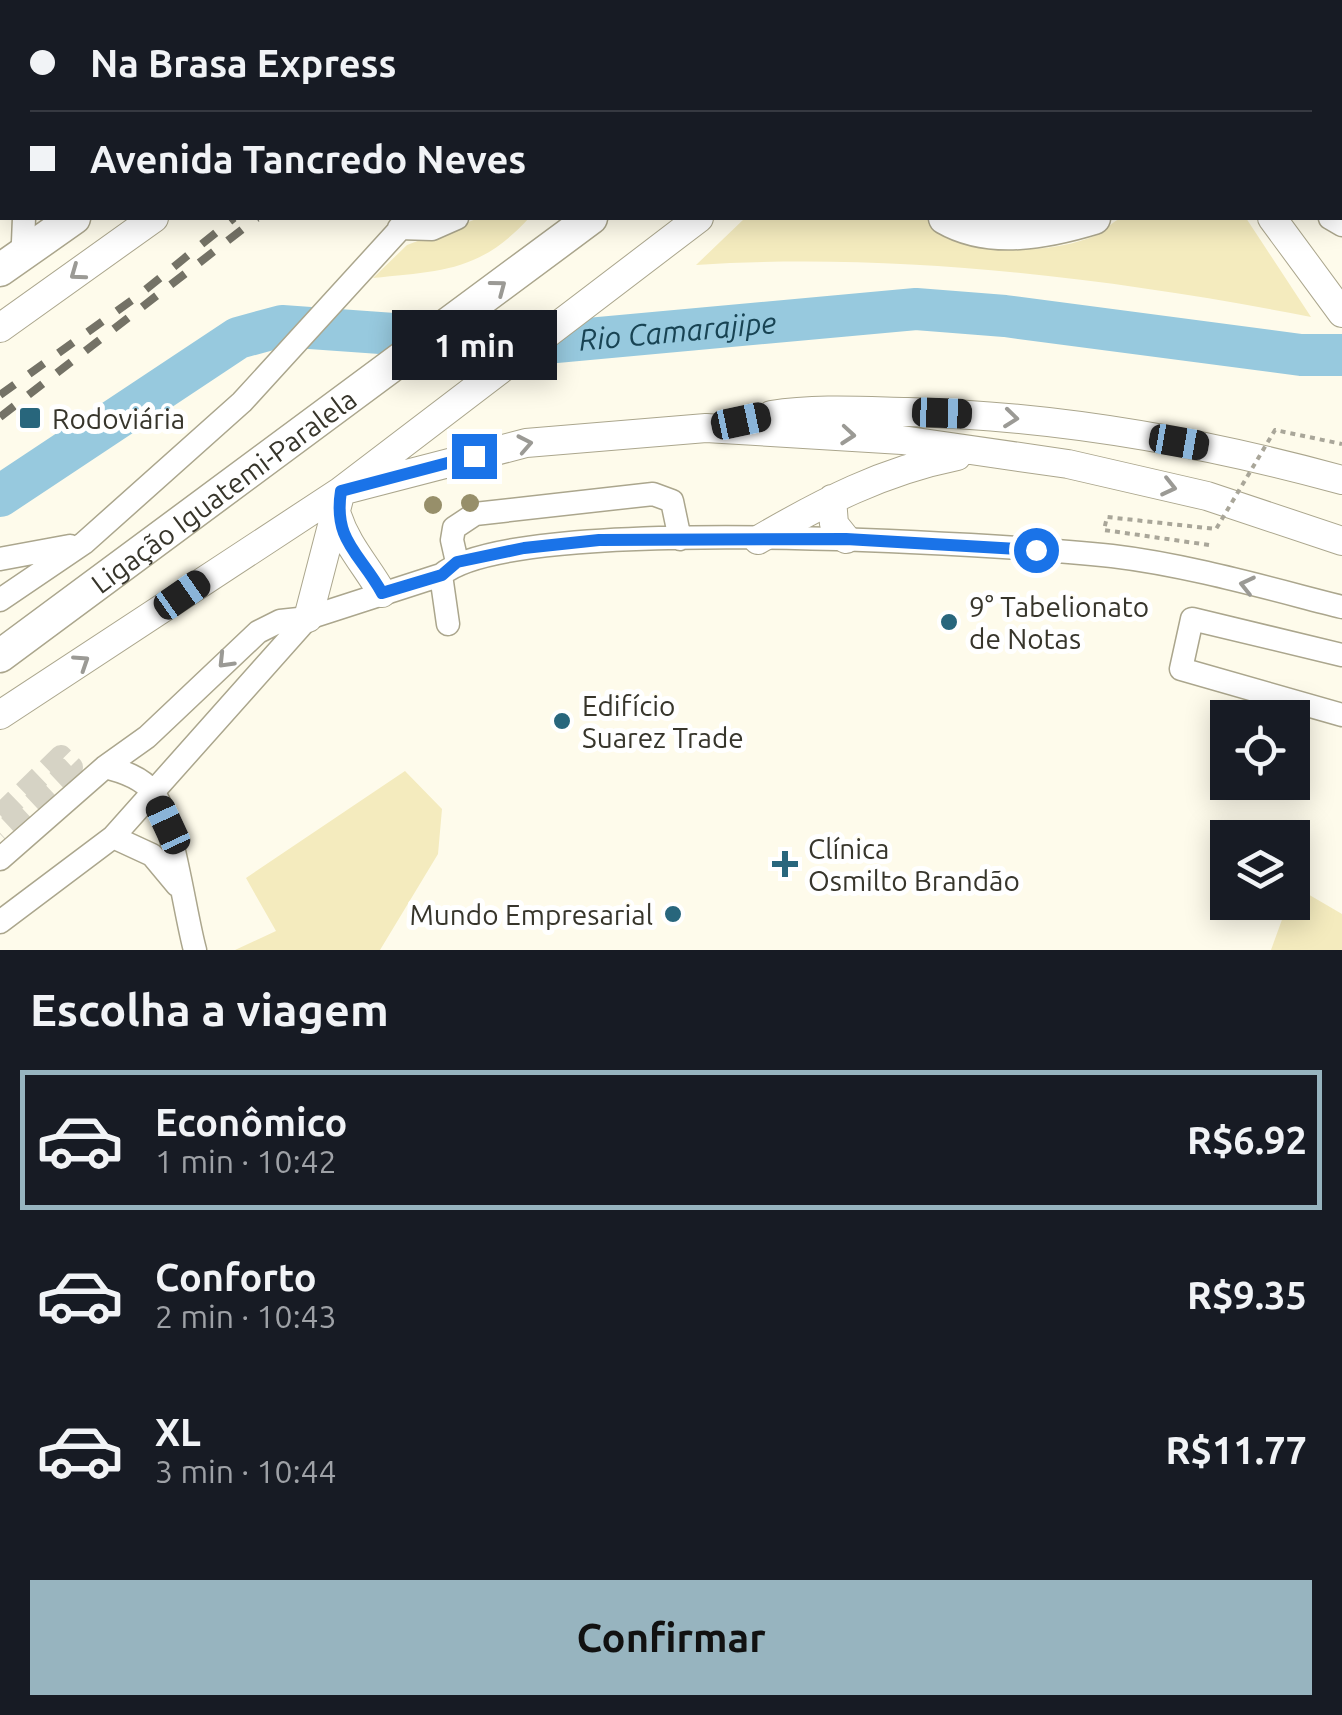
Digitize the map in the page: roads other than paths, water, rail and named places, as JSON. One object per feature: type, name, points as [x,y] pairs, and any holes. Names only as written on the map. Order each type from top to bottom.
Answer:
[{"type":"highway","points":[[0,269],[71,220]]},
{"type":"highway","points":[[954,220],[1012,234],[1087,220]]},
{"type":"highway","points":[[0,269],[31,226]]},
{"type":"highway","name":"Ligação Iguatemi-Paralela","points":[[0,656],[574,228]]},
{"type":"main road","points":[[0,328],[151,220]]},
{"type":"main road","points":[[2,714],[339,503],[385,458],[695,220]]},
{"type":"main road","points":[[1273,220],[1340,311]]},
{"type":"main road","points":[[1293,220],[1318,280]]},
{"type":"main road","points":[[339,503],[526,443],[706,428],[776,414],[974,414],[1080,425],[1212,448],[1342,480]]},
{"type":"main road","points":[[706,428],[810,432],[1068,464],[1207,496],[1342,541]]},
{"type":"main road","points":[[758,540],[832,499],[907,466],[980,452]]},
{"type":"main road","points":[[832,499],[834,524],[846,539]]},
{"type":"main road","points":[[339,503],[347,545],[369,569],[382,593]]},
{"type":"main road","points":[[308,618],[339,503]]},
{"type":"street","points":[[0,600],[84,543],[242,402],[404,223],[432,229],[452,220]]},
{"type":"street","points":[[448,624],[454,528],[475,514],[653,494],[672,501],[680,539]]},
{"type":"street","points":[[0,859],[105,767],[147,737],[241,644],[280,620],[308,618],[449,568],[524,548],[680,539],[846,539],[1115,557],[1342,607]]},
{"type":"street","points":[[0,558],[84,543]]},
{"type":"street","points":[[0,922],[114,836],[308,618]]},
{"type":"street","points":[[1342,655],[1192,619],[1181,669],[1342,716]]},
{"type":"street","points":[[105,767],[124,772],[154,793],[168,825],[178,886],[195,950]]},
{"type":"street","points":[[114,836],[152,855],[178,886]]},
{"type":"waterway","name":"Rio Camarajipe","points":[[0,496],[238,338],[282,326],[534,344],[916,309],[1005,316],[1301,355],[1342,355]]},
{"type":"tunnel","points":[[0,815],[61,756],[72,767],[0,834]]},
{"type":"railway","points":[[0,395],[139,295],[232,220]]},
{"type":"railway","points":[[0,417],[254,220]]},
{"type":"place","name":"Rodoviária","points":[[30,418]]},
{"type":"place","name":"9° Tabelionato de Notas","points":[[949,622]]},
{"type":"place","name":"Edifício Suarez Trade","points":[[562,721]]},
{"type":"place","name":"Clínica Osmilto Brandão","points":[[785,864]]},
{"type":"place","name":"Mundo Empresarial","points":[[673,914]]}]
